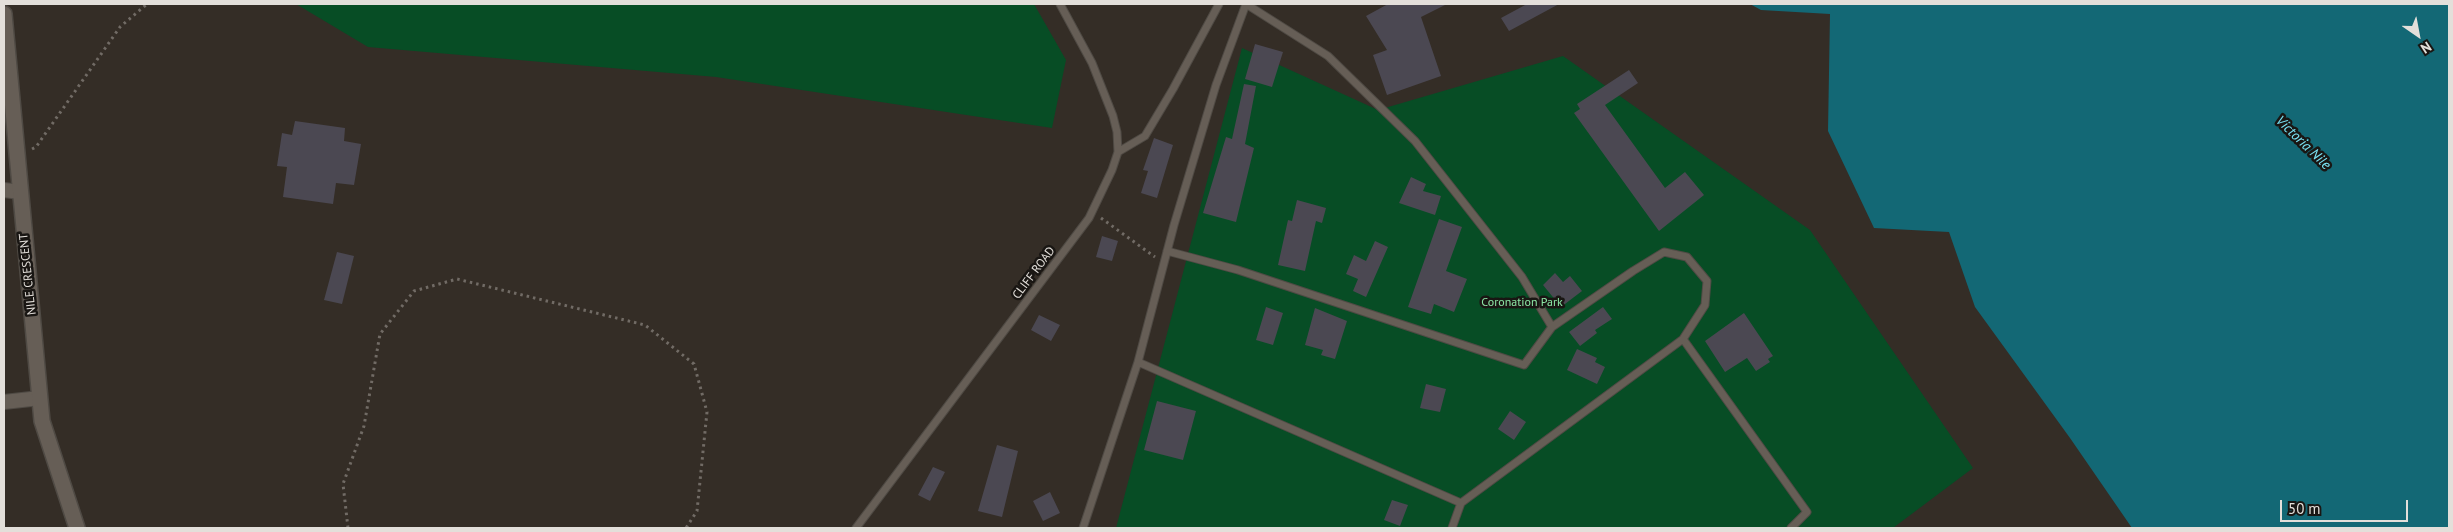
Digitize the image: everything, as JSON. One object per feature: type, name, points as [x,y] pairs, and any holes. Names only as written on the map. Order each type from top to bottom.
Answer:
[{"type":"street","name":"NILE CRESCENT","points":[[4,14],[42,421],[77,528]]},
{"type":"street","points":[[4,190],[20,192]]},
{"type":"street","points":[[4,402],[40,398]]},
{"type":"lane","name":"CLIFF ROAD","points":[[856,528],[1089,218],[1118,152],[1117,132],[1106,95],[1092,63],[1060,4]]},
{"type":"lane","points":[[1118,152],[1145,136],[1219,4]]},
{"type":"lane","points":[[1083,528],[1138,362],[1167,251],[1216,84],[1246,4],[1328,56],[1415,141],[1522,277],[1552,327]]},
{"type":"lane","points":[[1167,251],[1238,270],[1524,365],[1552,327],[1664,252],[1687,257],[1707,281],[1704,305],[1683,339],[1461,503],[1452,528]]},
{"type":"lane","points":[[1683,339],[1806,512],[1791,528]]},
{"type":"lane","points":[[1138,362],[1461,503]]},
{"type":"path","points":[[16,155],[36,147],[120,26],[147,4]]},
{"type":"path","points":[[1092,211],[1164,263]]},
{"type":"path","points":[[348,528],[343,484],[364,426],[380,334],[414,290],[457,278],[645,326],[694,364],[707,412],[697,510],[686,528]]},
{"type":"green space","points":[[296,4],[1034,4],[1066,60],[1052,128],[716,77],[368,47]]},
{"type":"green space","name":"Coronation Park","points":[[1242,48],[1378,110],[1563,56],[1810,230],[1973,468],[1893,528],[1116,528]]},
{"type":"water","name":"Victoria Nile","points":[[1750,4],[2449,4],[2449,528],[2132,528],[2070,438],[1975,307],[1949,232],[1874,228],[1828,131],[1830,14],[1761,10]]},
{"type":"building","points":[[1388,4],[1447,4],[1421,17],[1441,76],[1387,95],[1373,55],[1387,50],[1366,16]]},
{"type":"building","points":[[1527,4],[1559,4],[1509,31],[1501,18]]},
{"type":"building","points":[[1255,44],[1283,52],[1272,87],[1245,79]]},
{"type":"building","points":[[1629,70],[1638,83],[1605,105],[1665,188],[1685,172],[1704,195],[1659,231],[1574,113],[1580,109],[1577,104]]},
{"type":"building","points":[[1244,84],[1256,86],[1245,144],[1254,148],[1236,222],[1203,213],[1226,137],[1232,139]]},
{"type":"building","points":[[295,121],[345,128],[344,141],[361,144],[354,185],[336,183],[333,204],[283,197],[287,167],[277,166],[282,133],[292,135]]},
{"type":"building","points":[[1154,138],[1173,145],[1157,198],[1141,193],[1148,171],[1143,170]]},
{"type":"building","points":[[1411,177],[1426,184],[1423,191],[1441,196],[1435,215],[1399,203]]},
{"type":"building","points":[[1297,200],[1326,208],[1322,223],[1316,221],[1305,271],[1278,265],[1288,220],[1292,221]]},
{"type":"building","points":[[1439,219],[1462,227],[1446,271],[1467,279],[1454,312],[1434,304],[1431,314],[1408,307]]},
{"type":"building","points":[[1102,236],[1118,241],[1112,261],[1096,257]]},
{"type":"building","points":[[1375,241],[1388,247],[1366,297],[1353,291],[1358,279],[1346,274],[1354,255],[1366,261]]},
{"type":"building","points":[[337,252],[354,256],[342,304],[324,300]]},
{"type":"building","points":[[1555,273],[1563,282],[1570,276],[1582,291],[1561,307],[1543,285]]},
{"type":"building","points":[[1266,307],[1283,313],[1273,345],[1256,340]]},
{"type":"building","points":[[1603,307],[1612,319],[1595,330],[1597,333],[1580,346],[1569,332]]},
{"type":"building","points":[[1315,308],[1347,321],[1335,359],[1321,355],[1323,350],[1305,345]]},
{"type":"building","points":[[1744,313],[1773,356],[1768,359],[1770,362],[1756,371],[1747,358],[1725,372],[1705,341]]},
{"type":"building","points":[[1039,315],[1060,325],[1051,341],[1031,330]]},
{"type":"building","points":[[1577,349],[1597,358],[1595,362],[1605,367],[1597,384],[1567,370]]},
{"type":"building","points":[[1426,384],[1446,389],[1440,412],[1420,408]]},
{"type":"building","points":[[1157,401],[1196,411],[1183,460],[1144,450]]},
{"type":"building","points":[[1510,411],[1526,422],[1514,440],[1498,429]]},
{"type":"building","points":[[997,445],[1018,451],[1002,517],[978,511]]},
{"type":"building","points":[[933,467],[945,472],[930,501],[918,495]]},
{"type":"building","points":[[1050,492],[1060,513],[1043,521],[1033,501]]},
{"type":"building","points":[[1392,500],[1408,505],[1400,526],[1384,520]]}]
